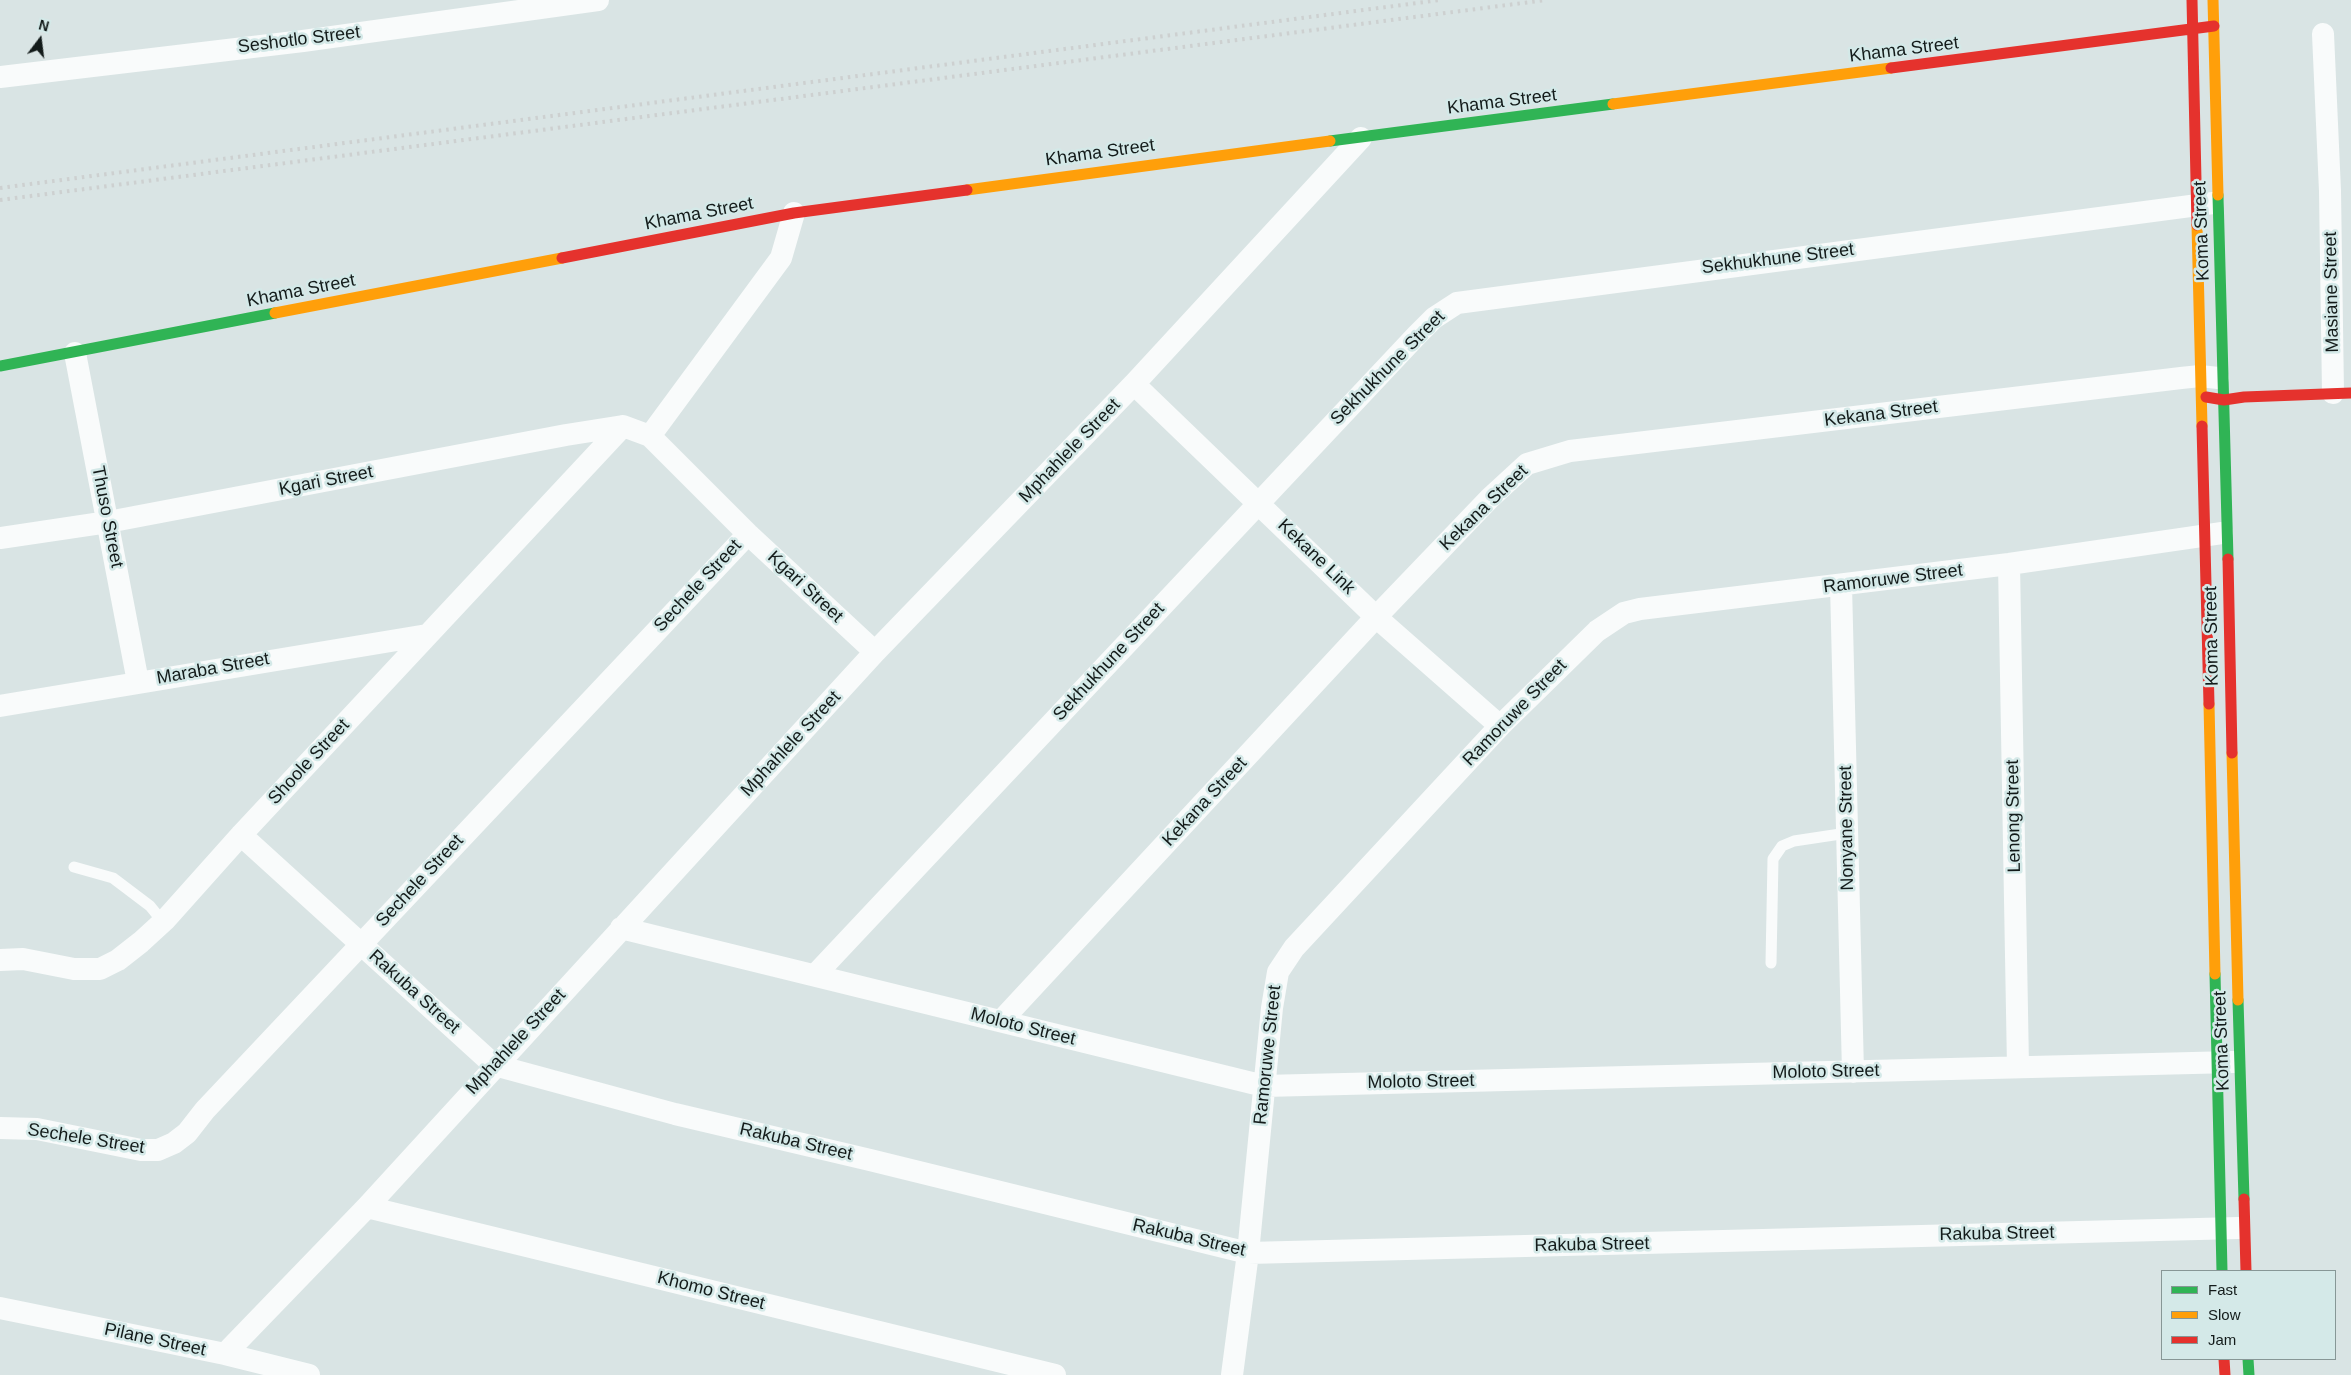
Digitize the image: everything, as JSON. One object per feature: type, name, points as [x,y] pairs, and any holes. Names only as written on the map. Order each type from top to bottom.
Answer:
[{"type":"main road","name":"Koma Street","points":[[2192,0],[2222,1270]]},
{"type":"main road","name":"Koma Street","points":[[2213,0],[2228,532],[2239,1062],[2246,1270]]},
{"type":"main road","name":"Khama Street","points":[[0,366],[794,213],[2214,26]]},
{"type":"main road","name":"Masiane Street","points":[[2224,389],[2244,397],[2342,393]]},
{"type":"main road","points":[[2224,1360],[2225,1375]]},
{"type":"main road","points":[[2248,1360],[2249,1375]]},
{"type":"street","name":"Seshotlo Street","points":[[0,77],[303,40],[598,0]]},
{"type":"street","name":"Masiane Street","points":[[2324,34],[2341,190],[2342,393]]},
{"type":"street","name":"Mphahlele Street","points":[[225,1354],[367,1207],[494,1066],[876,652],[1134,384],[1361,138]]},
{"type":"street","name":"Sekhukhune Street","points":[[816,974],[1434,318],[1457,303],[2218,203]]},
{"type":"street","points":[[650,436],[781,258],[794,213]]},
{"type":"street","name":"Thuso Street","points":[[75,353],[138,682]]},
{"type":"street","name":"Kekane Link","points":[[1134,384],[1260,502],[1376,617],[1500,726]]},
{"type":"street","name":"Kekana Street","points":[[1001,1022],[1376,617],[1514,475],[1527,464],[1570,451],[2201,386],[2224,389]]},
{"type":"street","name":"Kgari Street","points":[[0,538],[108,522],[566,435],[623,426],[650,436],[748,534],[876,652]]},
{"type":"street","name":"Shoole Street","points":[[0,960],[23,959],[74,969],[100,969],[118,960],[163,922],[241,835],[623,426]]},
{"type":"street","points":[[566,435],[581,472]]},
{"type":"street","name":"Ramoruwe Street","points":[[1232,1375],[1248,1253],[1275,983],[1284,961],[1500,726],[1581,644],[1610,621],[1624,613],[1674,604],[2009,564],[2228,532]]},
{"type":"street","name":"Sechele Street","points":[[0,1128],[37,1129],[141,1150],[158,1150],[174,1143],[187,1132],[205,1110],[748,534]]},
{"type":"street","name":"Lenong Street","points":[[2009,564],[2018,1067]]},
{"type":"street","name":"Nonyane Street","points":[[1841,585],[1853,1072]]},
{"type":"street","name":"Maraba Street","points":[[0,706],[427,635]]},
{"type":"street","name":"Rakuba Street","points":[[241,835],[494,1066],[675,1114],[1248,1253],[2246,1228]]},
{"type":"street","name":"Moloto Street","points":[[621,928],[816,974],[1001,1022],[1264,1086],[2239,1062]]},
{"type":"street","name":"Khomo Street","points":[[367,1207],[1055,1375]]},
{"type":"street","name":"Pilane Street","points":[[0,1308],[225,1354],[309,1375]]},
{"type":"lane","points":[[1770,963],[1773,859],[1782,846],[1794,841],[1848,833]]},
{"type":"lane","points":[[74,867],[113,878],[150,906],[163,922]]},
{"type":"railway","points":[[0,188],[1440,0]]},
{"type":"railway","points":[[0,200],[1546,0]]},
{"type":"traffic: fast","points":[[1330,141],[1613,104]]},
{"type":"traffic: fast","points":[[2218,195],[2228,559]]},
{"type":"traffic: fast","points":[[0,366],[275,313]]},
{"type":"traffic: fast","points":[[2215,974],[2222,1270]]},
{"type":"traffic: fast","points":[[2238,1000],[2244,1199]]},
{"type":"traffic: fast","points":[[2248,1360],[2249,1375]]},
{"type":"traffic: slow","points":[[2213,0],[2218,195]]},
{"type":"traffic: slow","points":[[1613,104],[1891,68]]},
{"type":"traffic: slow","points":[[967,190],[1330,141]]},
{"type":"traffic: slow","points":[[2197,225],[2202,426]]},
{"type":"traffic: slow","points":[[275,313],[562,258]]},
{"type":"traffic: slow","points":[[2209,704],[2215,974]]},
{"type":"traffic: slow","points":[[2232,753],[2238,1000]]},
{"type":"traffic: jam","points":[[2192,0],[2197,225]]},
{"type":"traffic: jam","points":[[1891,68],[2214,26]]},
{"type":"traffic: jam","points":[[562,258],[794,213],[967,190]]},
{"type":"traffic: jam","points":[[2206,397],[2224,400],[2244,397],[2351,393]]},
{"type":"traffic: jam","points":[[2202,426],[2209,704]]},
{"type":"traffic: jam","points":[[2228,559],[2232,753]]},
{"type":"traffic: jam","points":[[2244,1199],[2246,1270]]},
{"type":"traffic: jam","points":[[2224,1360],[2225,1375]]}]
